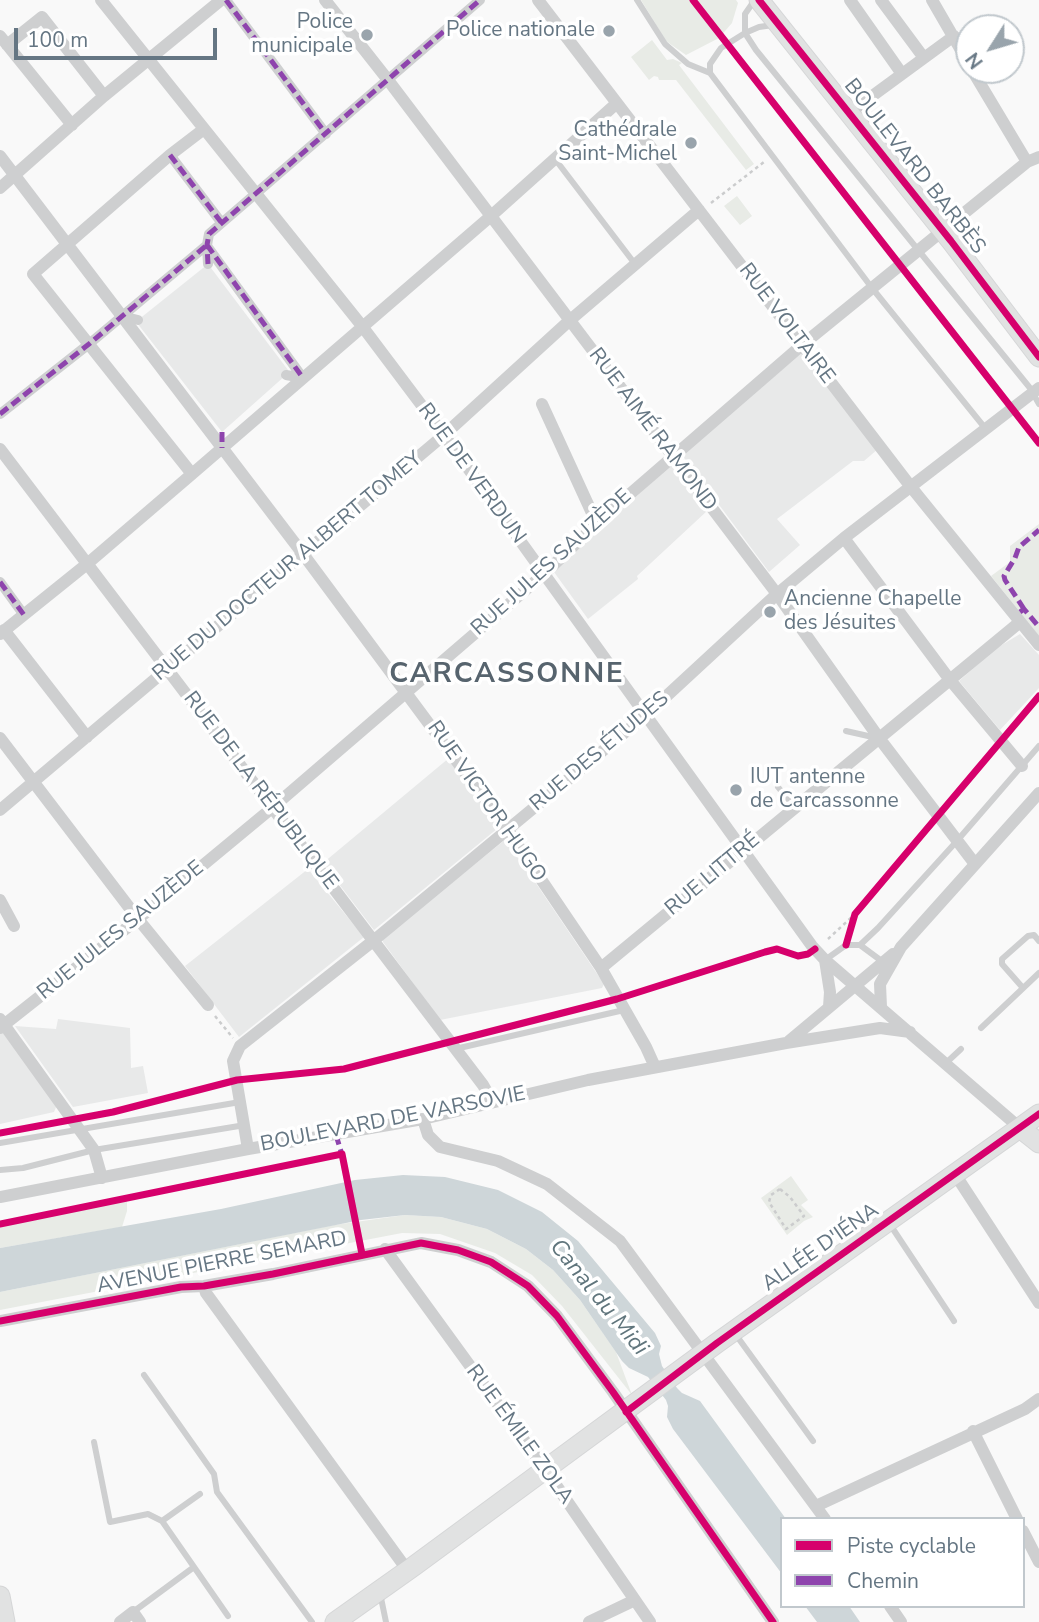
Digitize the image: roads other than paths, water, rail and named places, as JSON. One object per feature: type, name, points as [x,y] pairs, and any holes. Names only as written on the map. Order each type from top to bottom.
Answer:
[{"type":"main road","name":"BOULEVARD BARBÈS","points":[[757,0],[943,231],[1039,357]]},
{"type":"main road","name":"ALLÉE D'IÉNA","points":[[335,1622],[734,1332],[845,1242],[888,1222],[1039,1114]]},
{"type":"main road","points":[[1020,1128],[1039,1143]]},
{"type":"main road","points":[[0,1596],[5,1622]]},
{"type":"street","name":"RUE DE VERDUN","points":[[101,0],[362,327],[444,435],[742,852],[815,949],[1020,1128]]},
{"type":"street","points":[[0,188],[104,96],[224,0],[326,134]]},
{"type":"street","name":"RUE AIMÉ RAMOND","points":[[325,0],[777,594],[879,738],[975,864]]},
{"type":"street","points":[[208,264],[209,234],[480,0]]},
{"type":"street","name":"RUE VOLTAIRE","points":[[538,0],[911,487],[1039,645]]},
{"type":"street","points":[[850,0],[902,74]]},
{"type":"street","points":[[881,0],[924,58]]},
{"type":"street","points":[[849,113],[954,36],[932,0]]},
{"type":"street","points":[[72,125],[4,40],[43,17],[104,96]]},
{"type":"street","points":[[981,84],[1033,160]]},
{"type":"street","points":[[87,737],[2,632],[192,474],[491,216],[617,103]]},
{"type":"street","points":[[192,474],[33,274],[66,243],[204,129]]},
{"type":"street","points":[[170,155],[222,222]]},
{"type":"street","name":"RUE VICTOR HUGO","points":[[0,156],[407,691],[507,830],[601,968],[655,1067]]},
{"type":"street","name":"RUE JULES SAUZÈDE","points":[[2,1024],[138,919],[272,808],[544,574],[673,456],[802,345],[1033,160]]},
{"type":"street","name":"RUE DU DOCTEUR ALBERT TOMEY","points":[[0,810],[444,435],[569,321],[699,210]]},
{"type":"street","points":[[0,414],[207,245]]},
{"type":"street","points":[[207,245],[303,378]]},
{"type":"street","points":[[122,316],[138,320]]},
{"type":"street","points":[[286,376],[303,378]]},
{"type":"street","name":"RUE DES ÉTUDES","points":[[241,1101],[233,1060],[240,1046],[373,941],[646,715],[777,594],[844,538],[1036,395]]},
{"type":"street","points":[[542,404],[597,524]]},
{"type":"street","points":[[222,432],[222,448]]},
{"type":"street","name":"RUE DE LA RÉPUBLIQUE","points":[[0,449],[492,1101]]},
{"type":"street","points":[[844,538],[950,680],[1022,765]]},
{"type":"street","points":[[0,582],[24,615]]},
{"type":"street","name":"RUE LITTRÉ","points":[[601,968],[1020,622]]},
{"type":"street","points":[[0,738],[138,919],[208,1005]]},
{"type":"street","points":[[881,1007],[880,984],[901,947],[1039,793]]},
{"type":"street","points":[[0,901],[14,926]]},
{"type":"street","name":"BOULEVARD DE VARSOVIE","points":[[786,1043],[901,947]]},
{"type":"street","points":[[825,960],[830,992],[829,1007]]},
{"type":"street","points":[[2,1024],[94,1150],[102,1178]]},
{"type":"street","name":"BOULEVARD DE VARSOVIE","points":[[0,1197],[248,1149],[423,1119],[492,1101],[786,1043],[880,1028],[910,1032]]},
{"type":"street","points":[[241,1101],[248,1149]]},
{"type":"street","points":[[423,1119],[428,1135],[440,1147],[498,1161],[547,1184],[621,1241],[824,1517]]},
{"type":"street","points":[[956,1174],[1039,1303]]},
{"type":"street","name":"AVENUE PIERRE SEMARD","points":[[0,1321],[181,1287],[204,1286],[273,1274],[421,1243],[458,1250],[491,1262],[528,1286],[556,1316],[629,1409],[773,1622]]},
{"type":"street","name":"RUE ÉMILE ZOLA","points":[[385,1249],[545,1469],[649,1622]]},
{"type":"street","points":[[204,1286],[206,1293],[408,1571]]},
{"type":"street","points":[[816,1506],[1025,1409],[1039,1399]]},
{"type":"street","points":[[973,1432],[1016,1517]]},
{"type":"street","points":[[1025,1535],[1039,1562]]},
{"type":"street","points":[[589,1622],[635,1600]]},
{"type":"street","points":[[120,1622],[137,1617]]},
{"type":"lane","points":[[637,0],[666,44],[688,64],[710,73],[872,288],[986,430]]},
{"type":"lane","points":[[757,0],[745,14],[744,33],[1036,395]]},
{"type":"lane","points":[[710,73],[710,64],[721,48],[744,33],[777,23]]},
{"type":"lane","points":[[555,159],[635,264]]},
{"type":"lane","points":[[846,731],[879,738]]},
{"type":"lane","points":[[825,960],[846,946],[859,945],[878,929],[1039,746]]},
{"type":"lane","points":[[778,787],[795,808]]},
{"type":"lane","points":[[1023,988],[1003,964],[1002,959],[1028,936],[1034,935],[1039,941]]},
{"type":"lane","points":[[859,945],[883,962]]},
{"type":"lane","points":[[981,1028],[1039,973]]},
{"type":"lane","points":[[452,1045],[621,1004]]},
{"type":"lane","points":[[946,1063],[961,1049]]},
{"type":"lane","points":[[0,1143],[241,1101]]},
{"type":"lane","points":[[0,1170],[23,1168],[94,1150],[245,1125]]},
{"type":"lane","points":[[888,1222],[954,1321]]},
{"type":"lane","points":[[734,1332],[813,1441]]},
{"type":"lane","points":[[144,1375],[215,1474],[217,1492],[312,1622]]},
{"type":"lane","points":[[94,1442],[110,1522],[148,1514],[162,1521],[228,1616]]},
{"type":"lane","points":[[162,1521],[200,1494]]},
{"type":"lane","points":[[137,1617],[194,1567]]},
{"type":"lane","points":[[380,1590],[386,1622]]},
{"type":"water","name":"Canal du Midi","points":[[403,1175],[445,1177],[498,1190],[542,1212],[578,1241],[655,1333],[661,1346],[659,1354],[662,1366],[677,1388],[700,1401],[785,1517],[780,1517],[780,1571],[673,1429],[667,1417],[666,1400],[648,1377],[629,1368],[622,1361],[580,1300],[553,1270],[526,1249],[487,1229],[441,1217],[405,1215],[361,1220],[0,1292],[0,1248],[221,1209],[355,1180]]},
{"type":"water","points":[[806,1608],[850,1608],[860,1622],[817,1622]]},
{"type":"place","name":"Police nationale","points":[[609,31]]},
{"type":"place","name":"Police municipale","points":[[367,35]]},
{"type":"place","name":"Cathédrale Saint-Michel","points":[[691,143]]},
{"type":"place","name":"Ancienne Chapelle des Jésuites","points":[[770,612]]},
{"type":"place","name":"IUT antenne de Carcassonne","points":[[736,790]]},
{"type":"district","name":"CARCASSONNE","points":[[507,675]]}]
